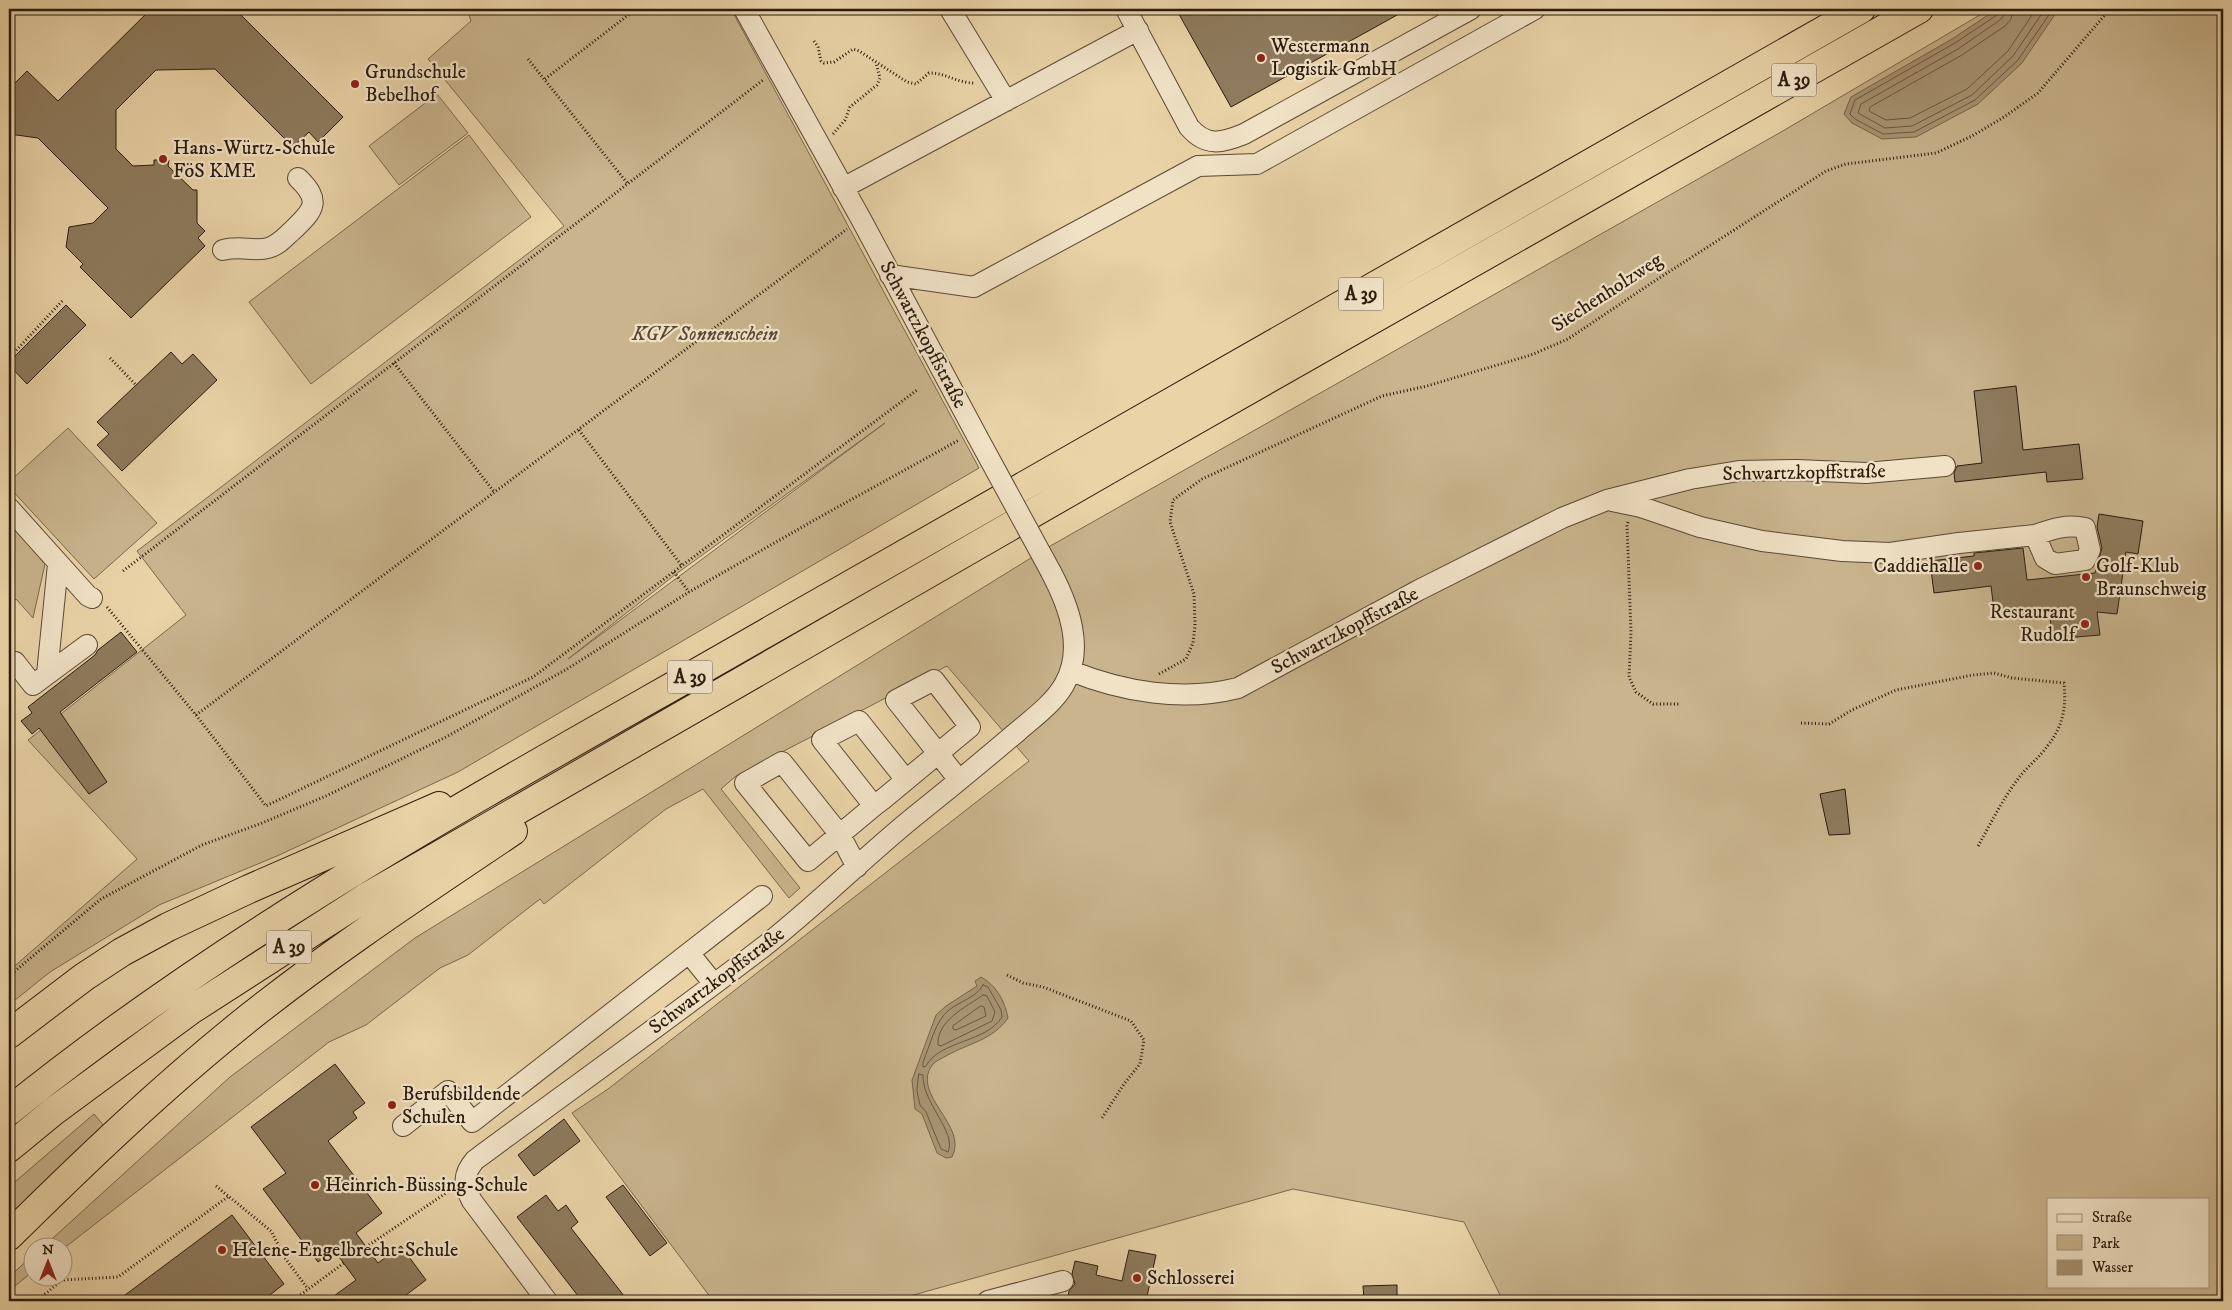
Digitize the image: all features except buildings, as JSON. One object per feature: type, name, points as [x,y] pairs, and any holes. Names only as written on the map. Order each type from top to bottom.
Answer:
[{"type":"highway","name":"A 39","points":[[9,1111],[154,1001],[290,910],[520,774],[1861,9]]},
{"type":"highway","name":"A 39","points":[[9,1148],[54,1111],[191,1010],[365,898],[585,770],[1919,9]]},
{"type":"highway","points":[[9,1236],[170,1084],[240,1025],[367,929],[524,824],[585,770]]},
{"type":"highway","points":[[9,1034],[84,977],[122,952],[168,927],[404,820],[520,774]]},
{"type":"street","name":"Schwartzkopffstraße","points":[[464,1180],[466,1170],[475,1160],[714,984],[800,916],[894,833],[1049,703],[1064,686],[1071,671],[1074,640],[1071,624],[1067,606],[1051,572],[861,219],[744,9]]},
{"type":"street","points":[[950,9],[1006,101]]},
{"type":"street","points":[[1126,9],[1189,127],[1197,136],[1209,141],[1226,141],[1244,134],[1471,9]]},
{"type":"street","points":[[890,275],[974,287],[1198,166],[1256,164],[1535,9]]},
{"type":"street","points":[[844,188],[1138,30]]},
{"type":"street","points":[[223,250],[235,247],[266,249],[276,246],[309,214],[314,205],[309,188],[298,178]]},
{"type":"street","name":"Schwartzkopffstraße","points":[[1071,671],[1112,686],[1132,689],[1166,694],[1193,695],[1218,693],[1238,688],[1419,590],[1553,522],[1607,500],[1690,478],[1739,471],[1797,470],[1866,473],[1944,466]]},
{"type":"street","points":[[1607,500],[1641,507],[1700,527],[1762,541],[1842,551],[1890,554],[1959,543],[2035,535]]},
{"type":"street","points":[[9,508],[58,564],[92,598]]},
{"type":"street","points":[[47,674],[58,564]]},
{"type":"street","points":[[15,662],[33,685],[87,645]]},
{"type":"street","points":[[874,806],[822,740],[859,721],[906,780]]},
{"type":"street","points":[[857,867],[840,835],[782,762],[745,783],[808,861],[840,835],[938,753],[959,780]]},
{"type":"street","points":[[403,1126],[448,1091],[472,1122],[762,896]]},
{"type":"street","points":[[689,953],[714,984]]},
{"type":"street","points":[[464,1180],[472,1200],[547,1301]]},
{"type":"street","points":[[988,1301],[1063,1281]]},
{"type":"path","points":[[545,79],[636,9]]},
{"type":"path","name":"Siechenholzweg","points":[[1132,689],[1186,659],[1193,643],[1195,626],[1194,594],[1170,522],[1173,500],[1202,478],[1382,396],[1427,386],[1532,354],[1568,339],[1826,171],[1846,164],[1936,153],[1972,136],[2004,117],[2038,93],[2110,9]]},
{"type":"path","points":[[814,41],[818,47],[821,61],[824,63],[834,62],[853,49],[907,82],[916,84],[929,73],[943,73],[962,83],[980,83],[985,75],[985,66]]},
{"type":"path","points":[[528,59],[628,184]]},
{"type":"path","points":[[818,142],[836,133],[845,120],[850,107],[877,85],[880,78],[876,62]]},
{"type":"path","points":[[123,571],[768,76],[779,70]]},
{"type":"path","points":[[196,715],[861,219]]},
{"type":"path","points":[[9,358],[63,300]]},
{"type":"path","points":[[110,358],[136,385]]},
{"type":"path","points":[[394,363],[494,493]]},
{"type":"path","points":[[92,598],[105,604],[196,715],[266,806],[533,677],[917,390]]},
{"type":"path","points":[[579,430],[682,566]]},
{"type":"path","points":[[9,976],[109,894],[202,845],[262,823],[326,796],[446,737],[566,669],[689,592],[818,518],[976,434]]},
{"type":"path","points":[[1641,507],[1634,510],[1626,525],[1631,632],[1629,677],[1636,692],[1653,704],[1679,704]]},
{"type":"path","points":[[674,572],[689,592]]},
{"type":"path","points":[[1801,723],[1828,724],[1852,710],[1896,690],[1973,675],[1994,673],[2012,678],[2064,683],[2066,703],[2060,726],[2042,753],[2019,777],[1977,848]]},
{"type":"path","points":[[1007,975],[1023,983],[1043,988],[1131,1021],[1144,1040],[1140,1064],[1124,1084],[1102,1118]]},
{"type":"path","points":[[366,1247],[464,1180]]},
{"type":"path","points":[[216,1186],[271,1231],[285,1258],[308,1289]]},
{"type":"path","points":[[45,1301],[44,1295],[62,1280],[118,1277],[229,1196]]},
{"type":"path","points":[[292,1301],[344,1263]]},
{"type":"path","points":[[1432,1301],[1434,1295]]},
{"type":"green space","name":"KGV Sonnenschein","points":[[467,9],[731,9],[979,468],[458,772],[277,856],[159,905],[50,972],[9,1005],[9,971],[137,859],[28,740],[186,615],[137,551],[564,226],[428,59],[471,21]],"holes":[[[885,423],[568,659],[676,574]]]},
{"type":"green space","points":[[1990,9],[2223,9],[2223,1301],[1503,1301],[1464,1222],[1293,1189],[892,1301],[728,1301],[711,1298],[572,1113],[608,1089],[1029,761],[947,666],[736,776],[721,789],[800,888],[789,898],[703,789],[666,809],[544,904],[540,899],[468,955],[440,968],[366,1025],[329,1042],[72,1242],[72,1238],[53,1238],[230,1077],[415,938],[1052,545],[1781,132]]},
{"type":"green space","points":[[437,94],[468,133],[399,185],[369,146]]},
{"type":"green space","points":[[469,135],[531,217],[311,384],[249,302]]},
{"type":"green space","points":[[68,428],[157,523],[94,579],[9,487],[9,482]]},
{"type":"green space","points":[[9,522],[45,564],[33,618],[16,599],[9,605]]},
{"type":"green space","points":[[94,1114],[104,1126],[9,1221],[9,1187]]},
{"type":"green space","points":[[22,1265],[22,1280],[9,1291],[9,1277]]},
{"type":"water","points":[[1997,9],[2058,10],[2022,63],[1978,104],[1916,137],[1882,139],[1852,123],[1844,114],[1851,97],[1952,39]]},
{"type":"water","points":[[981,977],[991,984],[999,994],[1008,1018],[988,1036],[933,1064],[928,1075],[928,1087],[953,1133],[955,1145],[952,1157],[946,1158],[937,1153],[922,1114],[915,1109],[912,1080],[936,1015],[946,1006],[977,986],[975,981]]},
{"type":"place","name":"Westermann Logistik GmbH","points":[[1261,58]]},
{"type":"place","name":"Grundschule Bebelhof","points":[[355,84]]},
{"type":"place","name":"Hans-Würtz-Schule FöS KME","points":[[163,159]]},
{"type":"place","name":"Caddiehalle","points":[[1978,566]]},
{"type":"place","name":"Golf-Klub Braunschweig","points":[[2086,577]]},
{"type":"place","name":"Restaurant Rudolf","points":[[2085,624]]},
{"type":"place","name":"Berufsbildende Schulen","points":[[392,1105]]},
{"type":"place","name":"Heinrich-Büssing-Schule","points":[[315,1185]]},
{"type":"place","name":"Helene-Engelbrecht-Schule","points":[[222,1250]]},
{"type":"place","name":"Schlosserei","points":[[1137,1278]]}]
